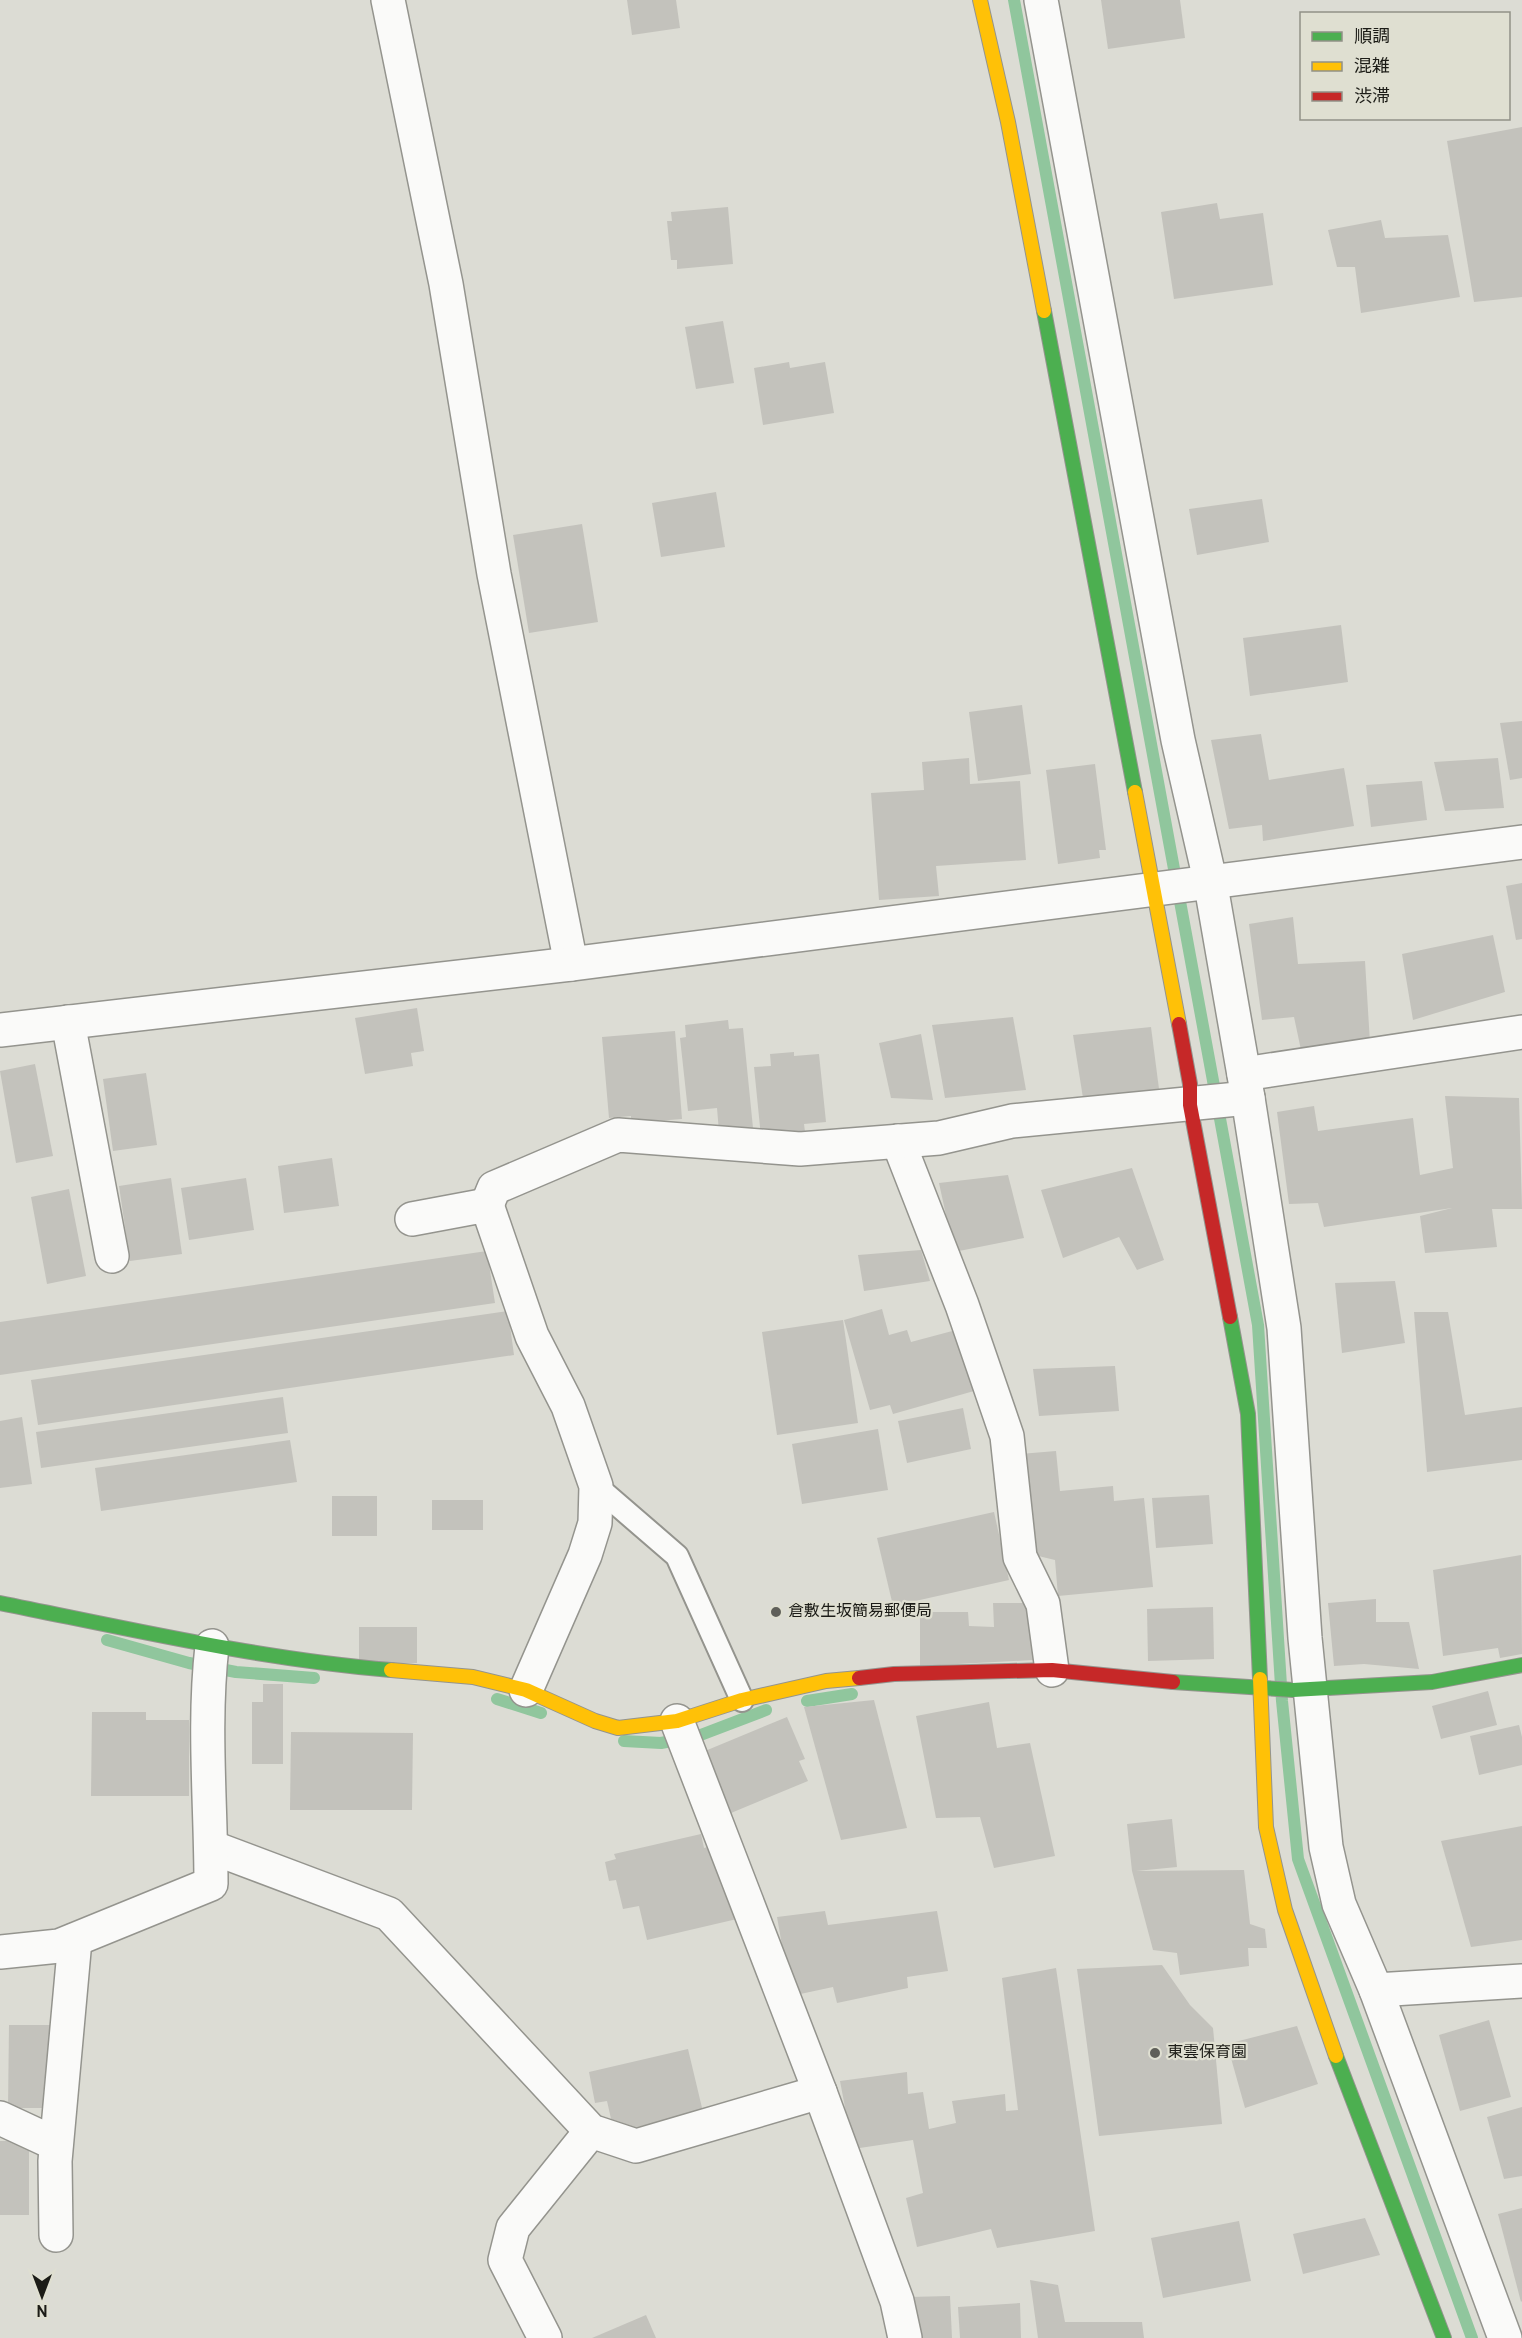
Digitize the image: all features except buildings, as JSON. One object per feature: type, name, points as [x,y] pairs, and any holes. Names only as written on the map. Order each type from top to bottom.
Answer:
[{"type":"street","points":[[387,0],[446,284],[494,574],[571,964]]},
{"type":"street","points":[[980,0],[1182,885],[1224,1096],[1284,1328],[1302,1689],[1326,1847],[1339,1904],[1376,1990],[1505,2338]]},
{"type":"street","points":[[1041,0],[1175,729],[1190,1084],[1224,1096]]},
{"type":"street","points":[[0,1030],[571,964],[1522,842]]},
{"type":"street","points":[[68,1022],[112,1257]]},
{"type":"street","points":[[526,1690],[585,1555],[596,1523],[596,1486],[568,1406],[532,1336],[487,1205],[494,1188],[618,1135],[800,1149],[939,1138],[1012,1121],[1224,1096],[1522,1032]]},
{"type":"street","points":[[1224,1096],[1248,1414],[1265,1689],[1266,1827],[1285,1910],[1319,2011],[1444,2338]]},
{"type":"street","points":[[898,1141],[962,1305],[1007,1436],[1020,1557],[1043,1604],[1052,1670]]},
{"type":"street","points":[[412,1219],[487,1205]]},
{"type":"street","points":[[0,1603],[210,1660],[327,1665],[473,1677],[526,1690],[596,1721],[618,1728],[681,1733],[742,1700],[826,1681],[894,1674],[1052,1670],[1265,1689],[1302,1689],[1432,1682],[1522,1665]]},
{"type":"street","points":[[0,1952],[59,1946],[211,1884],[207,1752],[210,1660]]},
{"type":"street","points":[[681,1733],[820,2092],[897,2301],[905,2338]]},
{"type":"street","points":[[211,1846],[389,1914],[591,2131],[636,2146],[820,2092]]},
{"type":"street","points":[[56,2235],[56,2144],[75,1940]]},
{"type":"street","points":[[1376,1990],[1522,1981]]},
{"type":"street","points":[[0,2118],[56,2144]]},
{"type":"street","points":[[544,2338],[505,2260],[513,2228],[591,2131]]},
{"type":"lane","points":[[596,1486],[677,1556],[742,1700]]},
{"type":"waterway","points":[[1014,0],[1258,1325],[1282,1701],[1298,1859],[1472,2338]]},
{"type":"waterway","points":[[107,1640],[189,1663],[236,1672],[314,1678]]},
{"type":"waterway","points":[[807,1701],[852,1694]]},
{"type":"waterway","points":[[497,1699],[541,1713]]},
{"type":"waterway","points":[[624,1741],[661,1743],[698,1736],[766,1710]]},
{"type":"traffic: fast","points":[[1044,311],[1135,792]]},
{"type":"traffic: fast","points":[[1230,1317],[1248,1414],[1260,1679]]},
{"type":"traffic: fast","points":[[0,1603],[244,1651],[391,1670]]},
{"type":"traffic: fast","points":[[1173,1682],[1293,1690],[1432,1682],[1522,1665]]},
{"type":"traffic: fast","points":[[1336,2056],[1444,2338]]},
{"type":"traffic: slow","points":[[980,0],[1008,122],[1044,311]]},
{"type":"traffic: slow","points":[[1135,792],[1179,1024]]},
{"type":"traffic: slow","points":[[391,1670],[473,1677],[526,1690],[595,1721],[618,1728],[677,1721],[742,1700],[826,1681],[859,1678]]},
{"type":"traffic: slow","points":[[1260,1679],[1266,1827],[1285,1910],[1336,2056]]},
{"type":"traffic: jam","points":[[1179,1024],[1190,1084],[1190,1105],[1230,1317]]},
{"type":"traffic: jam","points":[[859,1678],[894,1674],[1052,1670],[1173,1682]]},
{"type":"place","name":"倉敷生坂簡易郵便局","points":[[776,1612]]},
{"type":"place","name":"東雲保育園","points":[[1155,2053]]}]
